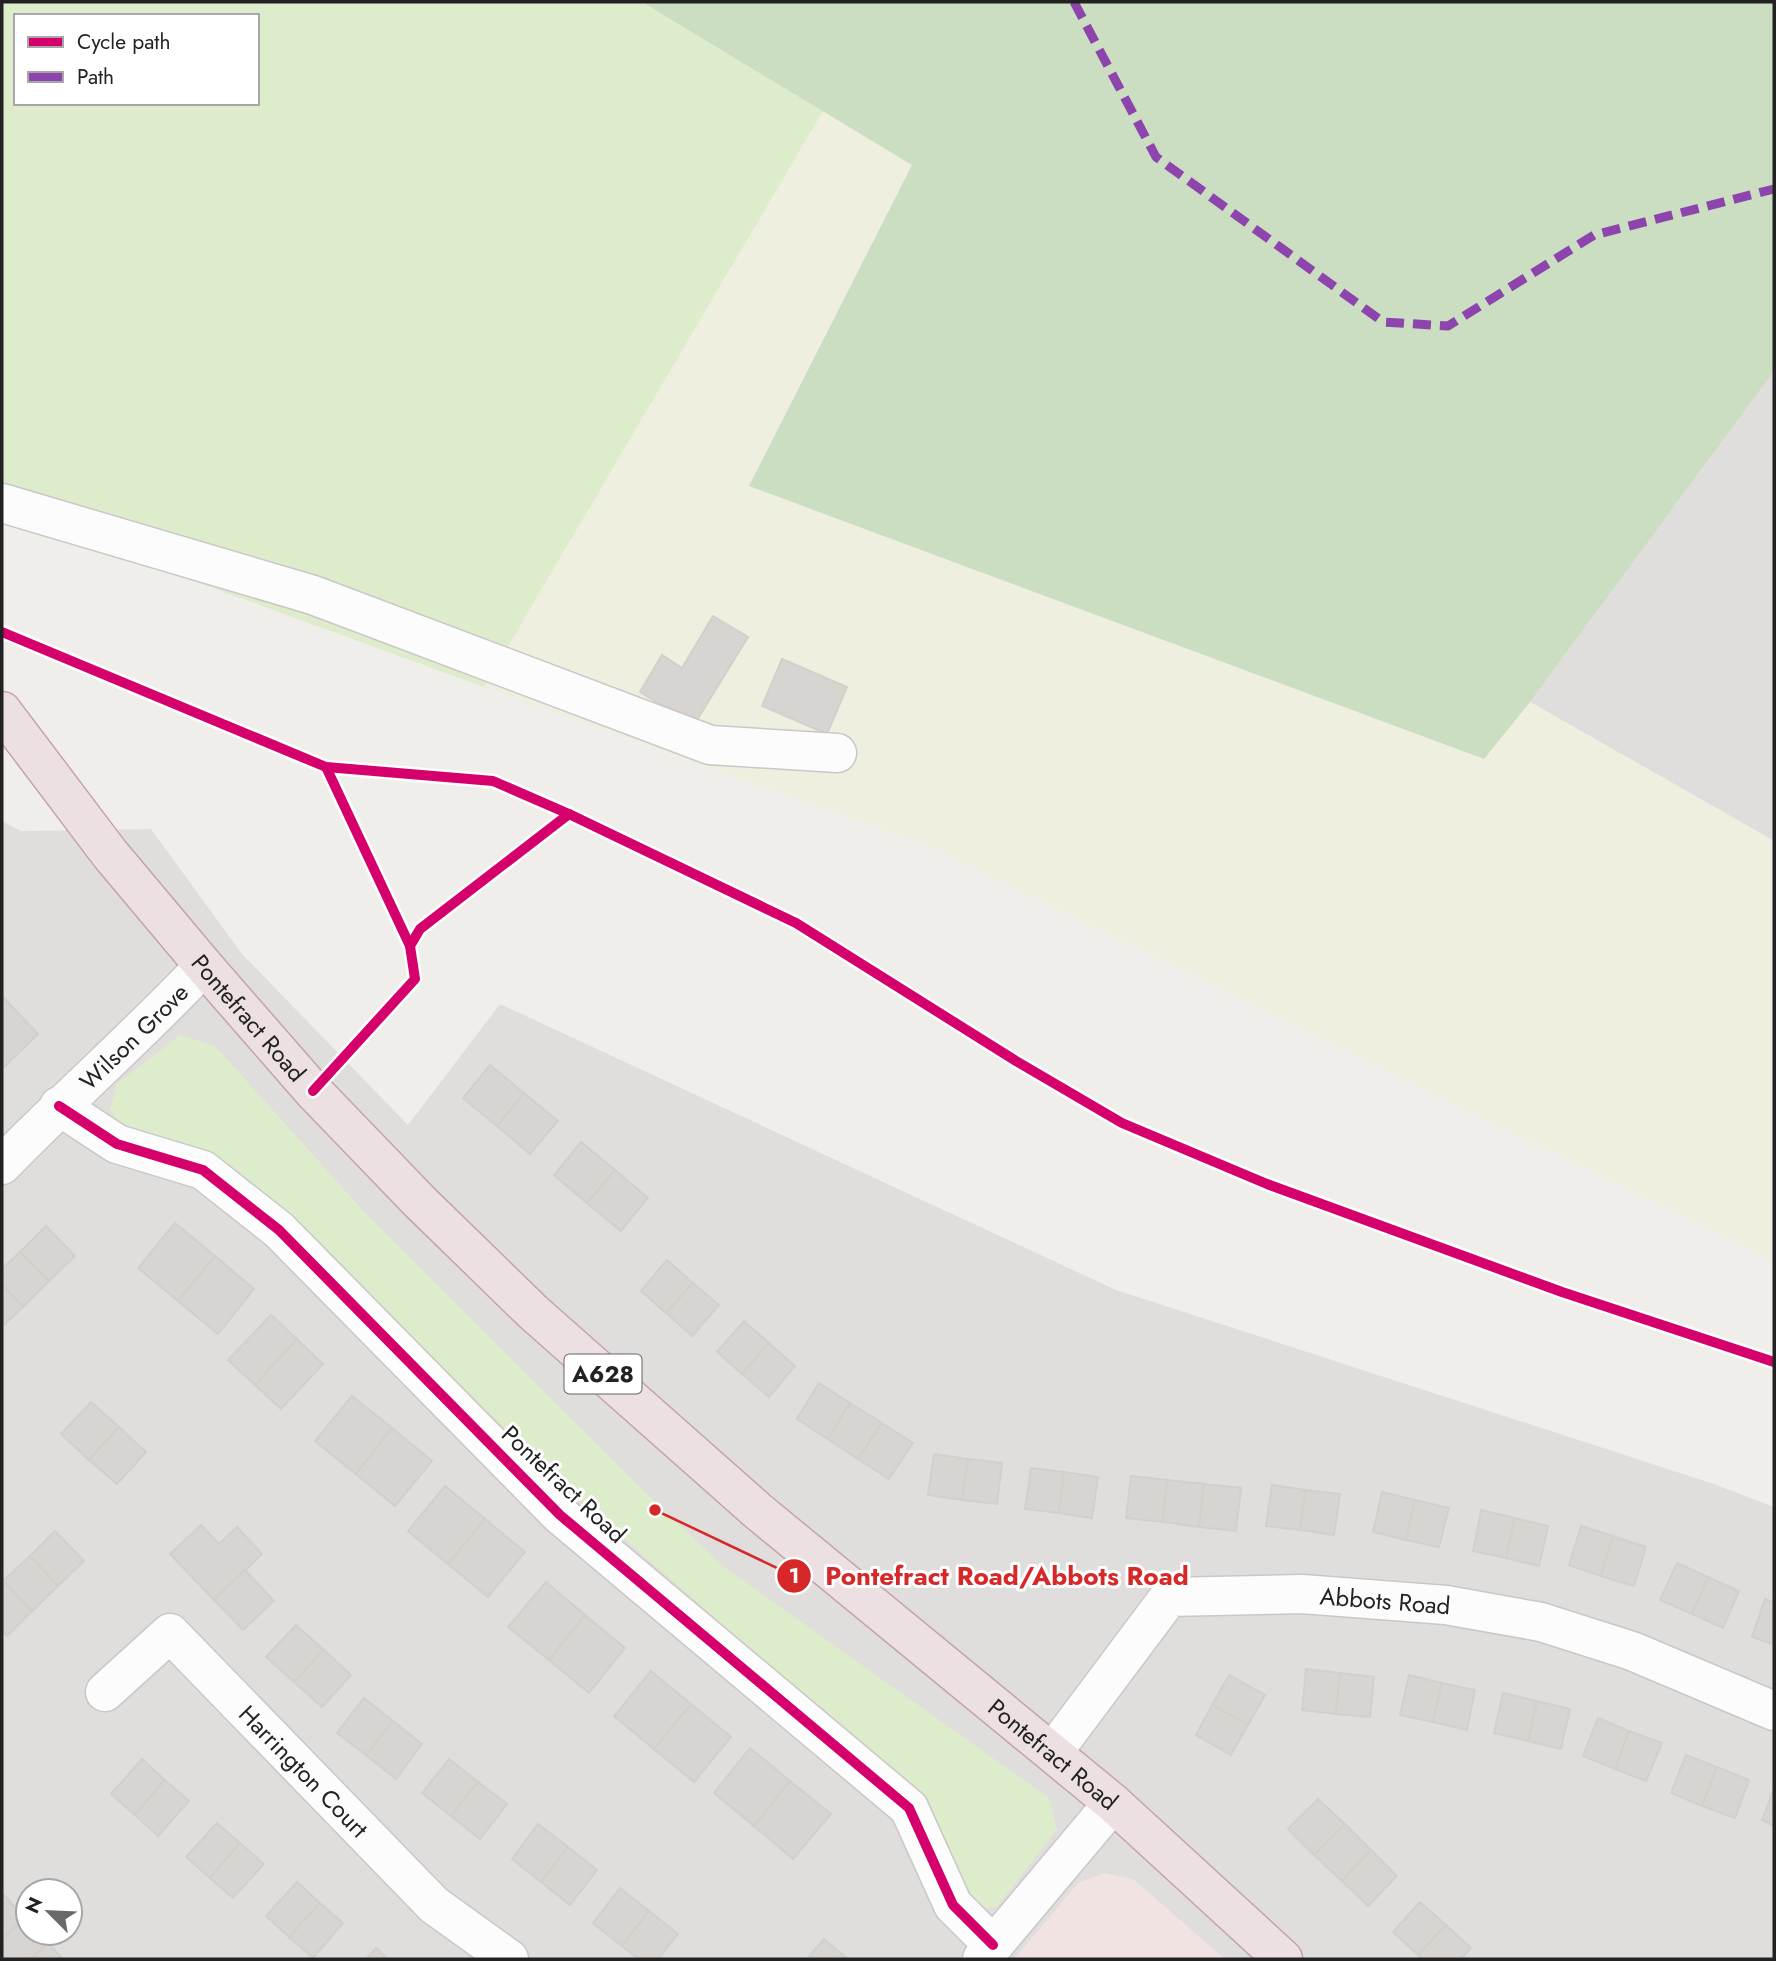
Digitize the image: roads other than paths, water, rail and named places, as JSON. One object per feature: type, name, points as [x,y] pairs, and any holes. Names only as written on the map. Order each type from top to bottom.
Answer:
[{"type":"highway","name":"Pontefract Road","points":[[7,728],[204,966],[313,1091],[533,1312],[759,1512],[1113,1803],[1283,1959]]},
{"type":"street","points":[[2,503],[313,595],[710,745],[837,753]]},
{"type":"street","name":"Wilson Grove","points":[[2,1165],[58,1106],[154,1018],[204,966]]},
{"type":"street","name":"Pontefract Road","points":[[58,1106],[117,1144],[203,1170],[279,1230],[560,1515],[909,1808],[953,1905],[988,1952]]},
{"type":"street","name":"Abbots Road","points":[[1053,1752],[1169,1597],[1302,1594],[1446,1605],[1541,1622],[1632,1651],[1774,1712]]},
{"type":"street","name":"Harrington Court","points":[[105,1692],[170,1633],[434,1905],[509,1959]]},
{"type":"street","points":[[988,1952],[1113,1803]]},
{"type":"place","name":"Pontefract Road/Abbots Road","points":[[655,1510]]}]
